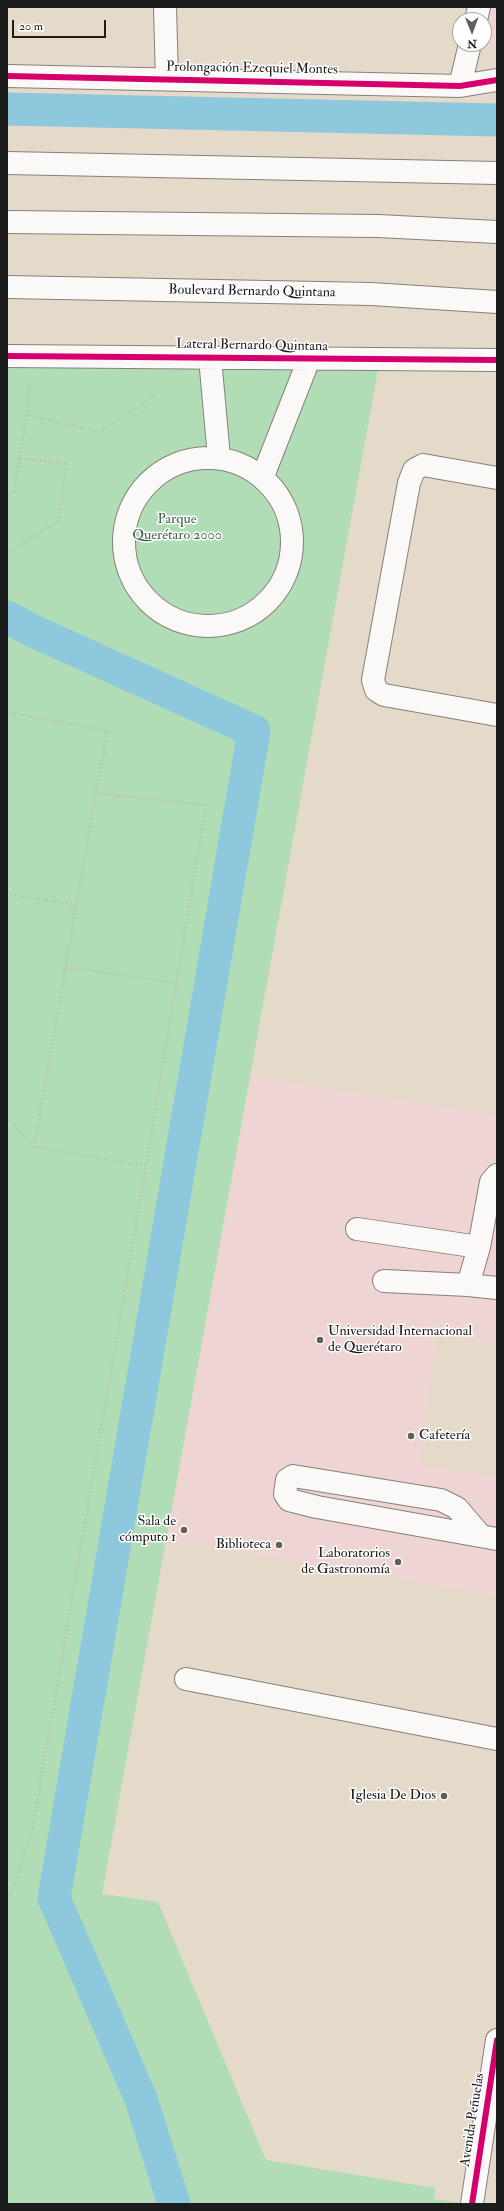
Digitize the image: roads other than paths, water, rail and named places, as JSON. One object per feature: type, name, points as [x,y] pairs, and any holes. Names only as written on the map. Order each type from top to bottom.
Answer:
[{"type":"street","points":[[165,7],[167,79]]},
{"type":"street","points":[[460,86],[468,52]]},
{"type":"street","name":"Prolongación Ezequiel Montes","points":[[7,76],[460,86],[497,80]]},
{"type":"street","points":[[7,163],[497,173]]},
{"type":"street","points":[[7,222],[378,226],[497,232]]},
{"type":"street","name":"Boulevard Bernardo Quintana","points":[[7,287],[372,294],[497,302]]},
{"type":"street","points":[[7,293],[32,288]]},
{"type":"street","name":"Lateral Bernardo Quintana","points":[[7,356],[497,360]]},
{"type":"street","points":[[210,358],[219,457]]},
{"type":"street","points":[[263,476],[309,359]]},
{"type":"street","points":[[219,457],[263,476],[287,508],[295,546],[278,593],[234,625],[191,627],[144,601],[124,564],[123,525],[136,493],[175,462],[219,457]]},
{"type":"street","points":[[497,478],[423,465],[414,470],[409,483],[373,680],[376,690],[384,695],[497,715]]},
{"type":"street","points":[[468,1285],[479,1247],[491,1182],[497,1174]]},
{"type":"street","points":[[357,1229],[479,1247]]},
{"type":"street","points":[[384,1281],[468,1285],[497,1288]]},
{"type":"street","points":[[293,1476],[441,1500],[457,1508],[489,1537],[317,1507],[289,1500],[285,1494],[287,1480],[293,1476]]},
{"type":"street","points":[[186,1679],[497,1739]]},
{"type":"street","name":"Avenida Peñuelas","points":[[472,2204],[497,2040]]},
{"type":"waterway","points":[[7,109],[497,120]]},
{"type":"waterway","points":[[7,617],[31,630],[254,731],[54,1898],[141,2099],[174,2204]]},
{"type":"place","name":"Universidad Internacional de Querétaro","points":[[320,1340]]},
{"type":"place","name":"Cafetería","points":[[411,1436]]},
{"type":"place","name":"Sala de cómputo 1","points":[[184,1530]]},
{"type":"place","name":"Biblioteca","points":[[279,1545]]},
{"type":"place","name":"Laboratorios de Gastronomía","points":[[398,1562]]},
{"type":"place","name":"Iglesia De Dios","points":[[444,1796]]},
{"type":"park label","name":"Parque Querétaro 2000","points":[[177,528]]}]
